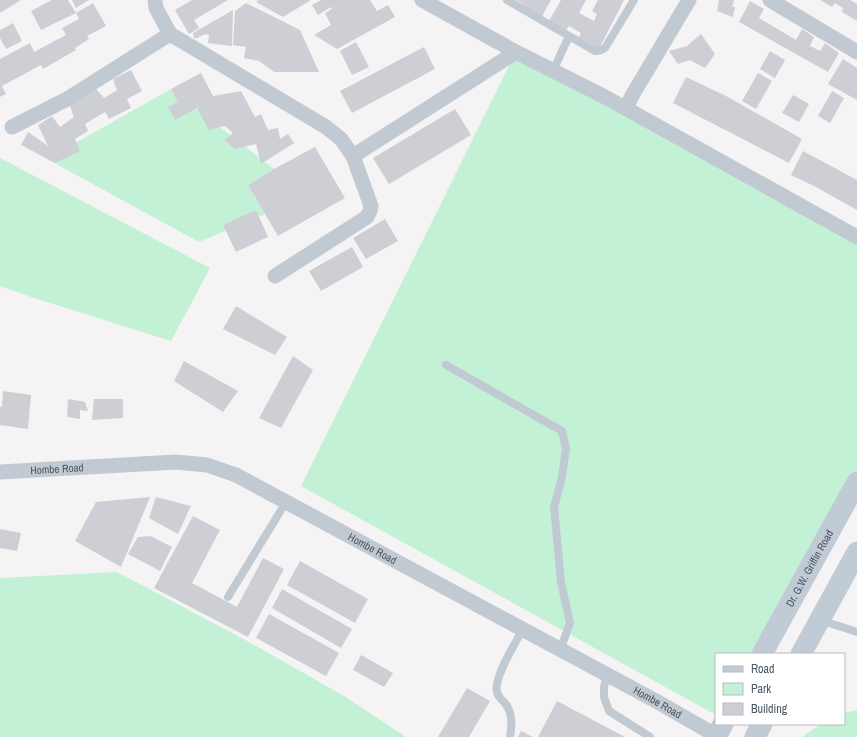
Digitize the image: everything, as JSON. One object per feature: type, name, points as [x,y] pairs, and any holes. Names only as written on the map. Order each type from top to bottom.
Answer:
[{"type":"main road","name":"Dr. G.W. Griffin Road","points":[[763,653],[857,482]]},
{"type":"main road","points":[[802,653],[854,564]]},
{"type":"main road","points":[[755,737],[761,725]]},
{"type":"street","points":[[155,0],[156,8],[170,34],[326,127],[341,139],[353,156],[371,206],[367,218],[275,276]]},
{"type":"street","points":[[422,0],[516,52],[626,108],[857,237]]},
{"type":"street","points":[[626,108],[689,0]]},
{"type":"street","points":[[770,0],[857,52]]},
{"type":"street","points":[[12,127],[67,99],[170,34]]},
{"type":"street","points":[[353,156],[516,52]]},
{"type":"street","name":"Hombe Road","points":[[0,472],[176,462],[207,466],[236,475],[560,650],[719,732]]},
{"type":"lane","points":[[507,0],[595,51],[605,48],[634,0]]},
{"type":"lane","points":[[553,71],[569,36]]},
{"type":"lane","points":[[446,366],[562,431],[566,448],[562,477],[554,507],[561,582],[570,623],[560,650]]},
{"type":"lane","points":[[228,597],[286,502]]},
{"type":"lane","points":[[820,620],[857,632]]},
{"type":"lane","points":[[510,737],[512,718],[504,702],[499,697],[496,686],[500,672],[523,629]]},
{"type":"lane","points":[[607,675],[604,687],[604,697],[609,711],[650,737]]},
{"type":"green space","points":[[516,52],[857,237],[857,482],[763,653],[715,653],[715,714],[301,486]]},
{"type":"green space","points":[[171,89],[274,169],[248,185],[265,214],[199,242],[47,159]]},
{"type":"green space","points":[[0,158],[210,268],[171,341],[0,286]]},
{"type":"green space","points":[[117,572],[249,642],[344,696],[406,737],[0,737],[0,578]]},
{"type":"green space","points":[[857,710],[857,737],[802,737],[820,725],[845,725],[845,713]]},
{"type":"building","points":[[0,0],[21,0],[0,13]]},
{"type":"building","points":[[52,0],[68,0],[76,13],[41,30],[31,11]]},
{"type":"building","points":[[72,0],[89,0],[76,8]]},
{"type":"building","points":[[192,0],[228,0],[194,20],[199,28],[189,34],[175,10]]},
{"type":"building","points":[[259,0],[311,0],[283,17],[256,2]]},
{"type":"building","points":[[321,0],[370,0],[377,11],[388,5],[395,17],[337,49],[314,35],[331,25],[325,13],[332,9],[331,7],[318,15],[312,5]]},
{"type":"building","points":[[516,0],[551,0],[541,18],[521,8],[523,4]]},
{"type":"building","points":[[561,0],[586,0],[579,13],[594,21],[597,14],[592,11],[598,0],[624,0],[599,49],[579,37],[581,33],[569,26],[566,30],[549,21]]},
{"type":"building","points":[[719,0],[734,0],[732,7],[735,7],[733,17],[717,11]]},
{"type":"building","points":[[820,0],[850,0],[857,4],[857,21],[842,12],[843,8],[835,3],[832,7]]},
{"type":"building","points":[[750,1],[764,9],[759,18],[796,40],[802,29],[814,37],[810,46],[820,51],[825,43],[839,53],[828,72],[739,22]]},
{"type":"building","points":[[93,3],[106,26],[87,36],[89,39],[75,48],[76,50],[43,69],[41,65],[2,86],[6,94],[0,97],[0,59],[30,43],[34,52],[66,35],[62,28],[79,19],[76,13]]},
{"type":"building","points":[[246,3],[300,30],[319,72],[274,72],[259,61],[244,58],[246,47],[233,45],[235,11]]},
{"type":"building","points":[[233,10],[232,46],[208,43],[209,35],[206,34],[194,39],[193,33]]},
{"type":"building","points":[[13,23],[22,41],[6,49],[0,38],[0,30]]},
{"type":"building","points":[[701,34],[715,54],[705,68],[690,60],[678,64],[669,51],[687,46]]},
{"type":"building","points":[[356,42],[369,67],[352,75],[340,51]]},
{"type":"building","points":[[424,47],[435,69],[352,113],[340,91]]},
{"type":"building","points":[[770,51],[785,60],[775,78],[760,69]]},
{"type":"building","points":[[843,59],[857,68],[857,100],[828,84]]},
{"type":"building","points":[[131,70],[142,91],[127,99],[131,108],[109,119],[105,112],[85,124],[88,131],[75,139],[80,151],[55,163],[21,145],[28,132],[48,146],[38,125],[52,116],[60,127],[74,117],[68,101],[95,88],[104,98],[117,90],[113,79]]},
{"type":"building","points":[[201,73],[213,96],[241,91],[255,117],[261,114],[268,130],[278,128],[280,139],[288,134],[294,143],[261,164],[256,144],[235,149],[224,140],[233,133],[225,126],[209,130],[197,108],[175,120],[168,107],[178,102],[171,89]]},
{"type":"building","points":[[758,73],[772,81],[756,109],[742,101]]},
{"type":"building","points":[[686,77],[728,97],[802,139],[789,163],[673,103]]},
{"type":"building","points":[[832,91],[844,98],[830,123],[818,116]]},
{"type":"building","points":[[793,95],[809,104],[799,122],[782,113]]},
{"type":"building","points":[[455,109],[471,135],[389,184],[373,158]]},
{"type":"building","points":[[315,147],[345,198],[278,236],[248,185]]},
{"type":"building","points":[[803,151],[857,180],[857,210],[791,175]]},
{"type":"building","points":[[256,210],[268,237],[236,252],[223,225]]},
{"type":"building","points":[[385,219],[398,241],[366,259],[353,238]]},
{"type":"building","points":[[352,247],[363,267],[321,291],[309,271]]},
{"type":"building","points":[[236,306],[287,337],[275,355],[223,329]]},
{"type":"building","points":[[293,356],[313,370],[281,428],[259,418]]},
{"type":"building","points":[[184,361],[238,391],[223,412],[174,381]]},
{"type":"building","points":[[3,391],[31,395],[28,429],[0,425],[0,407],[2,407]]},
{"type":"building","points":[[68,399],[85,402],[88,411],[80,410],[80,419],[67,417]]},
{"type":"building","points":[[94,399],[123,399],[123,418],[92,420]]},
{"type":"building","points":[[150,497],[121,567],[75,541],[96,502]]},
{"type":"building","points":[[156,497],[191,506],[178,534],[149,518]]},
{"type":"building","points":[[193,516],[220,530],[192,583],[237,607],[263,558],[284,569],[248,637],[154,588]]},
{"type":"building","points":[[0,529],[21,533],[17,551],[0,548]]},
{"type":"building","points":[[151,536],[172,547],[160,571],[128,554],[138,537]]},
{"type":"building","points":[[300,561],[368,599],[355,623],[287,585]]},
{"type":"building","points":[[282,589],[352,629],[341,648],[272,608]]},
{"type":"building","points":[[269,614],[339,653],[326,676],[256,638]]},
{"type":"building","points":[[361,655],[393,673],[384,687],[353,670]]},
{"type":"building","points":[[467,688],[490,701],[469,737],[438,737]]},
{"type":"building","points":[[557,701],[625,737],[538,737]]},
{"type":"building","points":[[521,731],[533,737],[518,737]]}]
